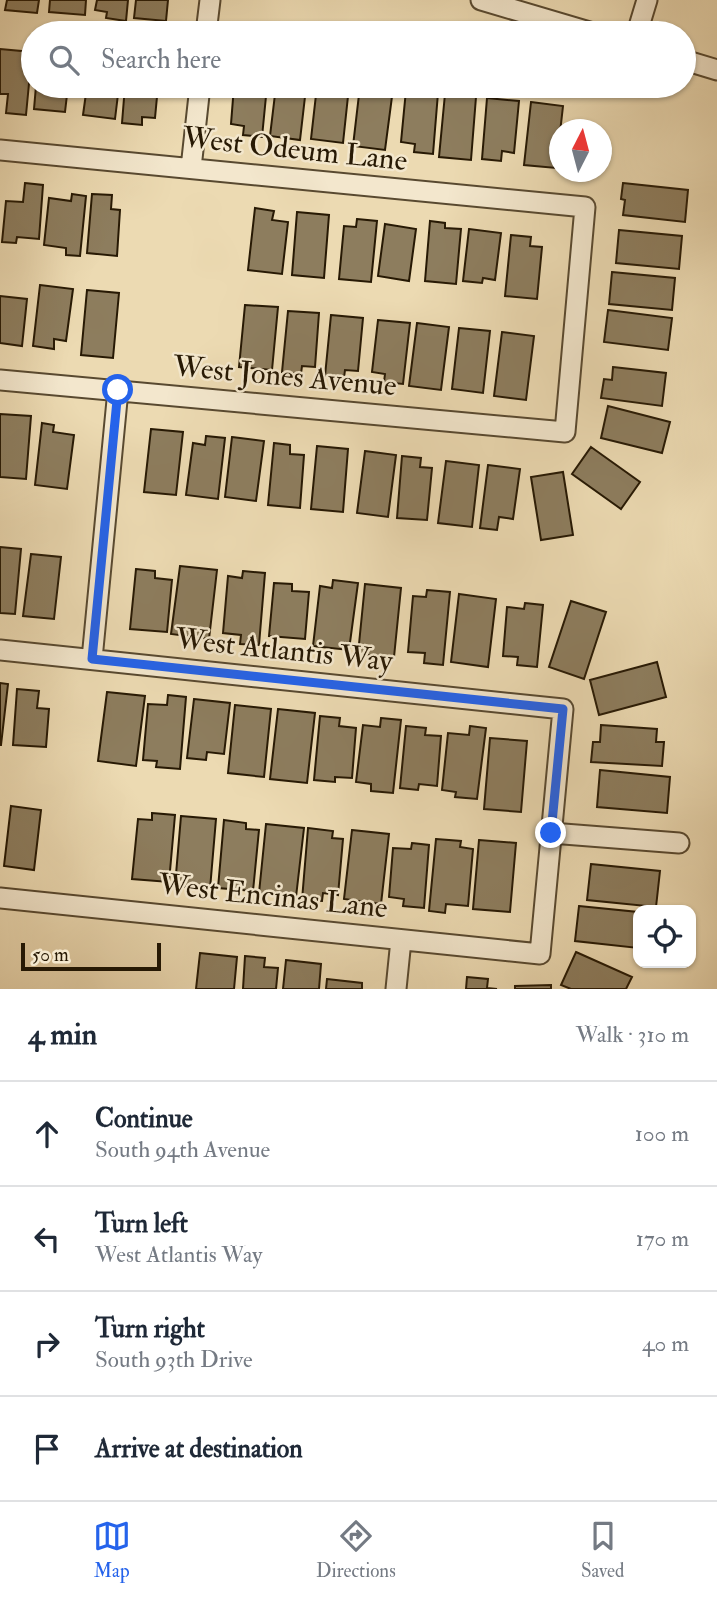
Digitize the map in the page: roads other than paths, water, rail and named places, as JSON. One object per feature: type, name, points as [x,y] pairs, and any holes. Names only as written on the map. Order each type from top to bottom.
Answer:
[{"type":"street","points":[[207,21],[209,0]]},
{"type":"street","points":[[481,0],[552,21]]},
{"type":"street","points":[[641,21],[647,0]]},
{"type":"street","points":[[696,64],[717,70]]},
{"type":"street","points":[[191,168],[199,98]]},
{"type":"street","name":"West Odeum Lane","points":[[0,150],[585,206],[565,432]]},
{"type":"street","name":"West Jones Avenue","points":[[0,380],[565,432]]},
{"type":"street","points":[[92,659],[118,390]]},
{"type":"street","name":"West Atlantis Way","points":[[0,650],[563,709],[551,833]]},
{"type":"street","points":[[551,833],[679,843]]},
{"type":"street","name":"West Encinas Lane","points":[[0,898],[540,954],[551,833]]},
{"type":"street","points":[[396,989],[401,940]]}]
